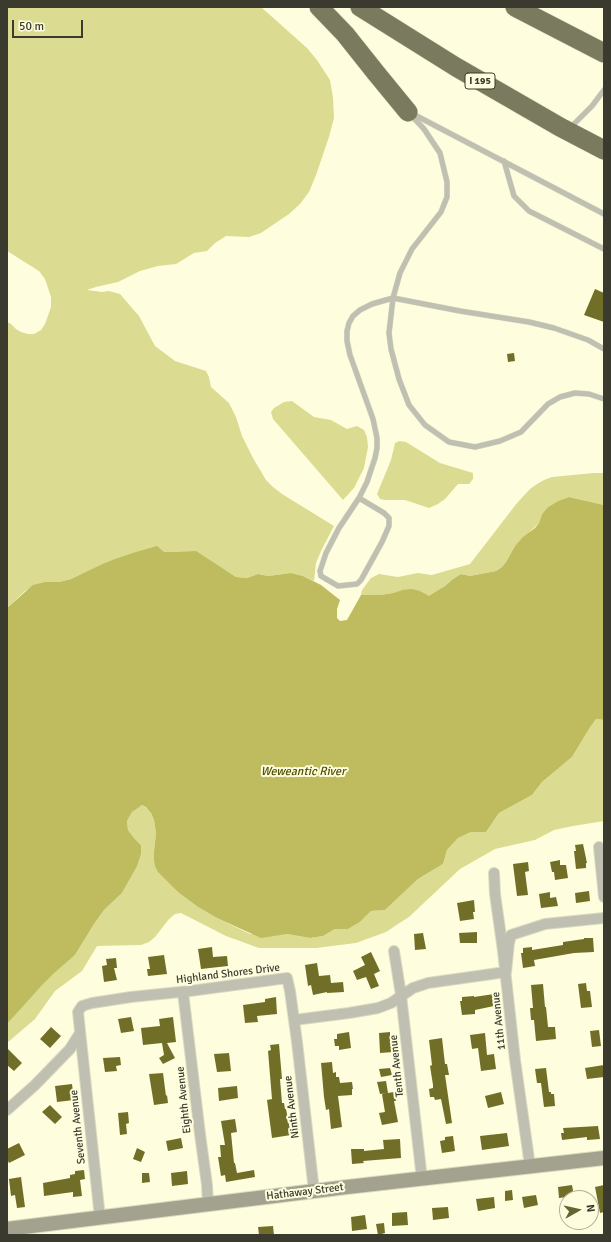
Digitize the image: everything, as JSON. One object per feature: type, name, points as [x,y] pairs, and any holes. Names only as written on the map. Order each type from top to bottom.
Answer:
[{"type":"highway","points":[[319,7],[345,34],[408,112]]},
{"type":"highway","name":"I 195","points":[[360,7],[456,67],[604,150]]},
{"type":"highway","points":[[515,7],[604,53]]},
{"type":"street","points":[[599,847],[604,897]]},
{"type":"street","name":"11th Avenue","points":[[494,873],[495,894],[506,972],[515,1060],[530,1166]]},
{"type":"street","points":[[294,1020],[378,1008],[414,988],[428,983],[506,972],[511,935],[545,924],[604,918]]},
{"type":"street","name":"Tenth Avenue","points":[[394,951],[401,995],[422,1179]]},
{"type":"street","name":"Highland Shores Drive","points":[[80,1033],[78,1012],[82,1006],[92,1003],[286,978],[290,991],[294,1020]]},
{"type":"street","name":"Eighth Avenue","points":[[183,992],[207,1185],[208,1205]]},
{"type":"street","name":"Ninth Avenue","points":[[294,1020],[314,1191]]},
{"type":"street","points":[[7,1110],[35,1085],[70,1050],[80,1033]]},
{"type":"street","name":"Seventh Avenue","points":[[80,1033],[100,1218]]},
{"type":"street","name":"Hathaway Street","points":[[7,1229],[314,1191],[604,1158]]},
{"type":"lane","points":[[568,131],[592,106],[604,90]]},
{"type":"lane","points":[[408,112],[604,214]]},
{"type":"lane","points":[[408,112],[424,129],[440,153],[447,182],[447,197],[441,212],[409,255],[400,273],[393,298],[389,333],[391,349],[399,379],[409,405],[425,425],[449,442],[475,447],[500,441],[521,432],[548,404],[560,397],[575,393],[589,394],[604,399]]},
{"type":"lane","points":[[504,161],[514,196],[529,211],[604,250]]},
{"type":"lane","points":[[359,498],[384,513],[388,518],[389,526],[361,580],[357,584],[338,586],[321,576],[320,571],[326,553],[367,482],[377,448],[377,438],[370,409],[350,354],[347,332],[353,316],[360,310],[372,304],[393,298],[460,311],[536,323],[588,340],[604,350]]},
{"type":"shaded area","points":[[7,7],[261,7],[307,48],[330,80],[333,97],[334,118],[329,137],[309,192],[300,204],[289,214],[261,233],[249,237],[226,236],[215,243],[207,251],[194,253],[176,264],[158,266],[140,271],[118,282],[87,290],[102,292],[109,291],[120,294],[139,316],[155,346],[175,361],[206,371],[211,387],[229,403],[236,417],[242,436],[266,480],[282,494],[334,526],[316,563],[314,581],[291,573],[268,576],[258,574],[247,578],[236,577],[215,564],[178,552],[164,552],[100,565],[71,579],[59,582],[45,582],[25,591],[7,608],[7,322],[21,332],[34,334],[41,330],[45,324],[51,307],[51,297],[45,279],[39,271],[7,251]]},
{"type":"shaded area","points":[[292,401],[314,417],[331,420],[347,429],[357,426],[364,430],[367,437],[368,447],[364,468],[354,488],[343,500],[273,419],[271,412],[274,408],[284,402]]},
{"type":"shaded area","points":[[399,441],[406,442],[440,463],[473,473],[473,479],[469,484],[458,484],[445,499],[429,508],[405,500],[380,499],[377,494],[391,460],[395,443]]},
{"type":"shaded area","points":[[604,473],[604,505],[569,497],[548,507],[542,514],[539,523],[515,546],[506,562],[496,571],[470,576],[461,574],[429,597],[420,591],[402,590],[380,595],[361,595],[362,590],[371,578],[379,574],[398,577],[418,573],[432,575],[470,564],[517,503],[530,489],[552,477]]},
{"type":"shaded area","points":[[596,719],[604,720],[604,821],[554,830],[535,840],[495,849],[460,869],[409,917],[386,932],[356,943],[316,948],[259,948],[226,936],[181,913],[175,914],[149,942],[141,945],[97,946],[82,971],[55,991],[35,1019],[7,1043],[7,1024],[40,986],[75,955],[104,910],[122,893],[141,854],[141,845],[128,830],[127,821],[132,812],[138,807],[142,805],[146,807],[154,820],[156,833],[154,851],[168,881],[179,893],[198,907],[250,934],[287,934],[310,938],[323,936],[335,929],[348,929],[360,922],[371,911],[385,910],[418,879],[443,864],[447,850],[458,838],[471,832],[486,832],[499,813],[532,795],[542,782],[572,757]]},
{"type":"water","name":"Weweantic River","points":[[569,497],[604,505],[604,720],[596,719],[572,757],[542,782],[532,795],[499,813],[486,832],[471,832],[458,838],[447,850],[443,864],[418,879],[385,910],[371,911],[360,922],[348,929],[335,929],[323,936],[310,938],[287,934],[261,938],[217,918],[198,907],[179,893],[158,872],[155,866],[154,851],[156,833],[154,820],[151,813],[142,805],[132,812],[127,821],[128,830],[141,845],[141,854],[137,866],[122,893],[104,910],[75,955],[41,986],[7,1024],[7,608],[33,585],[71,579],[115,559],[157,546],[164,552],[196,551],[236,577],[247,578],[258,574],[268,576],[291,573],[303,576],[321,585],[340,600],[337,609],[337,618],[340,621],[347,620],[361,595],[380,595],[412,589],[429,596],[461,574],[470,576],[496,571],[506,562],[515,546],[523,537],[535,528],[539,523],[542,514],[548,507]]},
{"type":"building","points":[[595,289],[604,293],[604,322],[584,315]]},
{"type":"building","points":[[514,353],[515,361],[508,362],[507,354]]},
{"type":"building","points":[[583,844],[587,863],[586,868],[576,869],[574,851],[576,851],[575,845]]},
{"type":"building","points":[[560,860],[560,865],[566,865],[568,878],[555,880],[550,862]]},
{"type":"building","points":[[528,862],[529,871],[525,872],[528,895],[517,896],[513,864]]},
{"type":"building","points":[[589,891],[590,901],[576,903],[575,893]]},
{"type":"building","points":[[550,892],[550,898],[556,897],[558,906],[541,908],[539,894]]},
{"type":"building","points":[[474,900],[474,919],[460,921],[457,903]]},
{"type":"building","points":[[477,932],[477,943],[460,943],[459,933]]},
{"type":"building","points":[[423,933],[426,949],[415,950],[414,934]]},
{"type":"building","points":[[593,938],[594,952],[574,953],[534,960],[535,966],[523,968],[521,953],[523,953],[523,948],[532,947],[532,950],[563,945],[563,942]]},
{"type":"building","points":[[212,947],[213,957],[227,956],[228,966],[201,969],[198,949]]},
{"type":"building","points":[[371,952],[380,971],[374,974],[379,986],[371,989],[366,977],[357,980],[353,971],[365,965],[361,957]]},
{"type":"building","points":[[164,955],[167,974],[148,976],[147,969],[150,969],[148,957]]},
{"type":"building","points":[[116,958],[117,968],[114,968],[117,980],[104,982],[102,966],[107,965],[106,959]]},
{"type":"building","points":[[317,963],[319,976],[330,975],[331,983],[343,982],[344,992],[327,992],[313,995],[311,985],[308,986],[305,965]]},
{"type":"building","points":[[586,983],[587,991],[590,991],[592,1007],[581,1008],[578,984]]},
{"type":"building","points":[[543,984],[548,1027],[555,1027],[556,1039],[536,1041],[534,1020],[531,1020],[530,1008],[533,1008],[531,985]]},
{"type":"building","points":[[494,994],[496,1002],[493,1003],[494,1006],[475,1010],[475,1014],[462,1015],[460,1001],[462,1001],[462,997]]},
{"type":"building","points":[[276,997],[277,1014],[257,1016],[258,1022],[245,1023],[243,1005],[265,1002],[265,999]]},
{"type":"building","points":[[131,1017],[134,1031],[121,1033],[118,1019]]},
{"type":"building","points":[[173,1017],[176,1042],[167,1043],[175,1058],[163,1064],[159,1058],[164,1055],[162,1043],[143,1045],[141,1028],[160,1026],[159,1019]]},
{"type":"building","points":[[51,1027],[61,1036],[50,1048],[40,1039]]},
{"type":"building","points":[[599,1030],[601,1046],[592,1047],[590,1031]]},
{"type":"building","points":[[349,1032],[351,1048],[339,1050],[339,1046],[335,1046],[334,1039],[337,1039],[337,1034]]},
{"type":"building","points":[[390,1032],[390,1037],[392,1037],[393,1052],[380,1053],[379,1033]]},
{"type":"building","points":[[485,1033],[487,1055],[494,1054],[496,1069],[481,1071],[478,1048],[472,1049],[470,1035]]},
{"type":"building","points":[[442,1038],[445,1064],[447,1064],[449,1075],[445,1075],[452,1123],[446,1124],[441,1099],[435,1100],[434,1097],[430,1097],[429,1089],[433,1088],[433,1085],[430,1066],[432,1065],[429,1040]]},
{"type":"building","points":[[279,1044],[282,1079],[280,1079],[282,1103],[284,1103],[286,1109],[291,1135],[272,1138],[267,1100],[272,1099],[268,1051],[271,1050],[270,1045]]},
{"type":"building","points":[[7,1048],[22,1063],[14,1071],[7,1065]]},
{"type":"building","points":[[229,1053],[231,1071],[217,1072],[214,1054]]},
{"type":"building","points":[[120,1057],[121,1065],[116,1066],[117,1071],[105,1072],[103,1058]]},
{"type":"building","points":[[332,1062],[333,1073],[336,1072],[336,1077],[339,1077],[340,1083],[352,1082],[353,1089],[352,1095],[338,1096],[342,1127],[331,1129],[329,1109],[326,1110],[324,1097],[321,1063]]},
{"type":"building","points":[[604,1065],[604,1077],[587,1079],[585,1068]]},
{"type":"building","points":[[390,1068],[392,1075],[381,1077],[379,1069]]},
{"type":"building","points":[[546,1068],[549,1092],[554,1094],[555,1106],[544,1107],[541,1083],[537,1083],[535,1069]]},
{"type":"building","points":[[163,1073],[168,1103],[154,1105],[149,1074]]},
{"type":"building","points":[[386,1081],[388,1093],[380,1094],[377,1082]]},
{"type":"building","points":[[72,1084],[74,1100],[57,1102],[55,1086]]},
{"type":"building","points":[[237,1086],[238,1098],[219,1101],[218,1088]]},
{"type":"building","points":[[394,1092],[398,1122],[382,1125],[379,1113],[385,1112],[382,1094]]},
{"type":"building","points":[[501,1092],[504,1104],[488,1108],[485,1096]]},
{"type":"building","points":[[50,1105],[62,1117],[55,1124],[42,1112]]},
{"type":"building","points":[[128,1112],[129,1123],[126,1124],[127,1134],[120,1135],[118,1113]]},
{"type":"building","points":[[235,1119],[237,1132],[231,1133],[234,1163],[237,1173],[254,1170],[255,1177],[226,1182],[225,1175],[221,1176],[218,1157],[221,1157],[220,1145],[225,1145],[221,1121]]},
{"type":"building","points":[[598,1126],[600,1139],[587,1140],[587,1137],[562,1140],[561,1133],[564,1133],[563,1128]]},
{"type":"building","points":[[507,1133],[509,1146],[482,1150],[480,1136]]},
{"type":"building","points":[[453,1136],[455,1151],[442,1153],[440,1141],[445,1140],[445,1137]]},
{"type":"building","points":[[181,1138],[183,1148],[168,1151],[166,1141]]},
{"type":"building","points":[[400,1139],[401,1158],[363,1161],[364,1163],[352,1164],[351,1149],[364,1149],[364,1151],[384,1149],[383,1140]]},
{"type":"building","points":[[19,1143],[25,1155],[9,1163],[7,1159],[7,1149]]},
{"type":"building","points":[[137,1148],[145,1152],[141,1162],[133,1159]]},
{"type":"building","points":[[84,1170],[85,1179],[80,1180],[82,1196],[73,1197],[73,1192],[44,1196],[43,1183],[70,1178],[70,1175],[75,1174],[75,1171]]},
{"type":"building","points":[[187,1171],[188,1184],[172,1186],[171,1173]]},
{"type":"building","points":[[142,1173],[149,1173],[150,1182],[142,1183]]},
{"type":"building","points":[[21,1177],[25,1207],[17,1208],[15,1195],[11,1196],[9,1179]]},
{"type":"building","points":[[572,1185],[573,1190],[559,1190],[559,1198],[558,1187]]},
{"type":"building","points":[[604,1185],[604,1212],[600,1213],[599,1190],[596,1190],[595,1187]]},
{"type":"building","points":[[512,1190],[513,1200],[505,1201],[505,1191]]},
{"type":"building","points":[[536,1195],[538,1205],[524,1208],[522,1197]]},
{"type":"building","points":[[494,1197],[495,1208],[478,1211],[476,1199]]},
{"type":"building","points":[[448,1207],[449,1218],[433,1220],[432,1208]]},
{"type":"building","points":[[407,1212],[408,1225],[392,1226],[392,1213]]},
{"type":"building","points":[[365,1215],[367,1229],[352,1231],[351,1217]]},
{"type":"building","points":[[384,1223],[385,1233],[378,1235],[376,1224]]},
{"type":"building","points":[[273,1226],[274,1235],[259,1235],[258,1227]]}]
